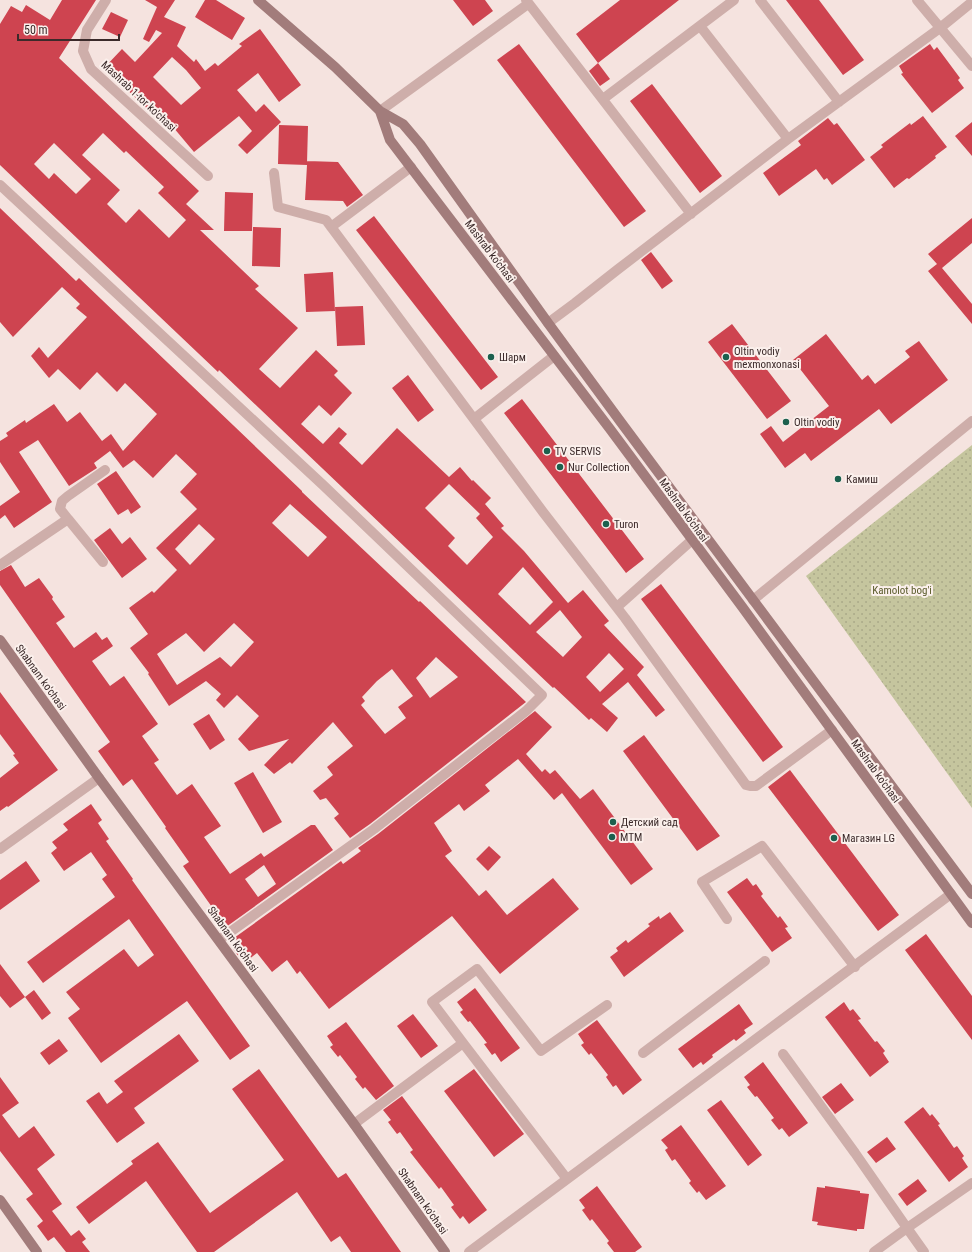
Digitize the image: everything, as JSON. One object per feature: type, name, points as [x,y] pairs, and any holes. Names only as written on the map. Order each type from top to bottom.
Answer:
[{"type":"main road","name":"Mashrab ko'chasi","points":[[258,0],[335,67],[380,111],[403,124],[420,144],[620,421],[972,894]]},
{"type":"main road","name":"Mashrab ko'chasi","points":[[380,111],[390,140],[610,429],[972,923]]},
{"type":"main road","points":[[610,429],[620,421]]},
{"type":"main road","name":"Shabnam ko'chasi","points":[[0,640],[99,778],[354,1124],[445,1252]]},
{"type":"main road","points":[[0,1200],[37,1252]]},
{"type":"street","name":"Mashrab 1-tor ko'chasi","points":[[106,0],[87,30],[83,51],[92,69],[208,176]]},
{"type":"street","points":[[603,99],[734,0]]},
{"type":"street","points":[[760,0],[839,102]]},
{"type":"street","points":[[917,0],[972,66]]},
{"type":"street","points":[[380,111],[527,2],[691,214]]},
{"type":"street","points":[[548,323],[788,139],[940,28],[972,2]]},
{"type":"street","points":[[700,26],[788,139]]},
{"type":"street","points":[[331,227],[411,167]]},
{"type":"street","points":[[274,173],[278,207],[326,220],[474,419],[617,607],[746,785],[756,786],[832,730]]},
{"type":"street","points":[[0,185],[323,484],[544,697],[374,829],[219,940]]},
{"type":"street","points":[[474,419],[554,356]]},
{"type":"street","points":[[753,600],[972,421]]},
{"type":"street","points":[[103,562],[60,509],[62,501],[105,470]]},
{"type":"street","points":[[0,565],[68,519]]},
{"type":"street","points":[[617,607],[692,540]]},
{"type":"street","points":[[0,849],[99,778]]},
{"type":"street","points":[[727,919],[702,882],[762,846],[855,967]]},
{"type":"street","points":[[469,1252],[952,894]]},
{"type":"street","points":[[643,1053],[765,961]]},
{"type":"street","points":[[567,1179],[432,1002],[477,969],[541,1051],[607,1005]]},
{"type":"street","points":[[354,1124],[463,1043]]},
{"type":"street","points":[[783,1054],[924,1252]]},
{"type":"street","points":[[874,1252],[972,1183]]},
{"type":"green space","name":"Kamolot bog'i","points":[[972,445],[972,808],[806,576]]},
{"type":"building","points":[[62,0],[96,0],[59,58],[199,191],[186,204],[214,230],[200,230],[259,286],[255,289],[298,328],[259,369],[280,388],[316,350],[338,371],[334,375],[352,393],[331,416],[319,405],[301,424],[323,444],[339,427],[347,434],[339,443],[362,465],[397,428],[449,477],[460,467],[472,481],[473,480],[491,498],[485,504],[504,526],[501,528],[524,551],[568,603],[583,590],[609,621],[604,625],[644,667],[637,675],[665,710],[656,717],[628,682],[602,704],[618,718],[607,732],[591,718],[589,720],[554,687],[553,688],[219,370],[218,372],[0,165],[0,24],[11,6],[22,12],[26,5],[50,20]],"holes":[[[103,133],[124,153],[126,151],[164,187],[158,193],[186,220],[169,238],[139,209],[126,223],[107,204],[120,190],[82,155]],[[54,143],[91,179],[76,194],[54,173],[49,179],[34,164]],[[449,484],[480,514],[476,518],[493,537],[467,565],[448,546],[455,538],[425,508]],[[523,567],[553,602],[530,625],[498,594]],[[560,610],[582,637],[563,657],[536,632]],[[609,653],[624,669],[600,692],[586,677]]]},
{"type":"building","points":[[145,0],[175,0],[164,17],[186,27],[177,46],[194,62],[196,59],[205,71],[215,63],[218,66],[242,46],[239,44],[260,29],[301,85],[279,102],[258,73],[237,90],[256,112],[264,104],[281,122],[247,154],[238,145],[252,131],[239,116],[194,152],[173,127],[170,130],[104,68],[122,49],[135,62],[162,33],[156,30],[149,42],[143,39],[157,7]],"holes":[[[172,57],[186,70],[201,88],[181,105],[153,77]]]},
{"type":"building","points":[[205,0],[216,0],[245,18],[232,40],[195,17]]},
{"type":"building","points":[[453,0],[485,0],[493,11],[473,26]]},
{"type":"building","points":[[620,0],[679,0],[598,63],[576,34]]},
{"type":"building","points":[[786,0],[819,0],[864,60],[843,75]]},
{"type":"building","points":[[111,12],[128,20],[120,37],[102,29]]},
{"type":"building","points":[[519,44],[646,211],[624,227],[497,60]]},
{"type":"building","points":[[930,44],[934,50],[937,47],[960,78],[958,80],[964,88],[932,113],[901,74],[903,73],[899,66]]},
{"type":"building","points":[[598,63],[610,79],[600,86],[589,71]]},
{"type":"building","points":[[652,84],[722,176],[700,193],[630,101]]},
{"type":"building","points":[[923,116],[947,147],[935,156],[936,158],[909,179],[907,178],[894,188],[870,157],[883,147],[881,145],[910,123],[911,125]]},
{"type":"building","points":[[828,118],[834,125],[837,123],[865,160],[832,185],[827,178],[824,180],[816,169],[779,196],[763,173],[801,145],[798,141]]},
{"type":"building","points":[[972,122],[972,156],[955,136]]},
{"type":"building","points":[[279,125],[308,126],[307,161],[338,162],[363,195],[347,207],[343,201],[305,200],[307,165],[278,164]]},
{"type":"building","points":[[225,192],[253,193],[252,231],[224,231]]},
{"type":"building","points":[[0,208],[76,281],[79,278],[302,492],[526,702],[350,838],[334,818],[339,814],[326,798],[320,800],[313,791],[333,775],[327,767],[353,746],[333,722],[292,764],[290,762],[274,774],[264,765],[289,739],[249,751],[238,739],[259,716],[237,695],[224,708],[216,700],[221,694],[206,681],[169,706],[148,674],[149,673],[130,648],[148,634],[129,608],[152,591],[154,593],[177,570],[156,548],[197,509],[180,492],[197,474],[176,454],[153,478],[134,460],[123,468],[110,451],[94,463],[97,468],[69,486],[38,440],[19,452],[52,502],[14,528],[5,515],[0,519],[0,506],[20,492],[0,462],[0,441],[8,436],[6,433],[25,420],[26,423],[54,404],[67,422],[80,412],[102,441],[111,434],[123,451],[157,414],[125,383],[117,392],[97,372],[80,390],[58,369],[49,378],[31,356],[39,347],[48,358],[87,317],[76,308],[80,304],[62,287],[13,337],[0,322]],"holes":[[[290,504],[327,537],[308,557],[272,523]],[[199,524],[215,539],[190,565],[175,549]],[[234,623],[254,642],[231,667],[220,657],[177,685],[157,654],[186,633],[204,652]],[[436,657],[458,677],[430,698],[416,678]],[[392,669],[413,696],[398,707],[406,718],[385,734],[361,705],[365,701],[362,697],[377,681]]]},
{"type":"building","points":[[374,216],[498,377],[481,390],[356,230]]},
{"type":"building","points":[[972,218],[972,243],[942,268],[972,304],[972,324],[928,271],[937,264],[928,254]]},
{"type":"building","points":[[253,227],[281,228],[280,267],[252,266]]},
{"type":"building","points":[[651,252],[673,281],[662,289],[641,260]]},
{"type":"building","points":[[333,272],[335,311],[306,312],[304,274]]},
{"type":"building","points":[[363,306],[365,345],[337,346],[335,307]]},
{"type":"building","points":[[732,324],[791,401],[767,419],[708,342]]},
{"type":"building","points":[[826,334],[862,380],[868,375],[875,384],[910,357],[905,351],[919,341],[948,380],[891,424],[879,409],[811,461],[805,453],[785,468],[760,434],[771,426],[783,442],[829,406],[793,360]]},
{"type":"building","points":[[408,375],[434,410],[418,422],[392,388]]},
{"type":"building","points":[[522,399],[644,559],[626,573],[504,413]]},
{"type":"building","points":[[116,471],[141,507],[131,514],[128,509],[118,515],[97,484]]},
{"type":"building","points":[[110,528],[122,544],[130,537],[147,559],[122,578],[94,540]]},
{"type":"building","points":[[11,565],[25,587],[39,578],[65,617],[56,623],[74,648],[96,632],[102,640],[107,637],[113,646],[92,661],[110,686],[124,676],[158,724],[142,736],[159,760],[154,763],[177,795],[192,784],[221,826],[204,837],[230,874],[261,853],[264,857],[311,825],[315,825],[333,850],[226,927],[183,866],[189,862],[132,779],[123,786],[98,751],[110,742],[0,585],[0,571]],"holes":[[[264,865],[276,884],[258,897],[245,879]]]},
{"type":"building","points":[[661,584],[783,747],[763,762],[641,599]]},
{"type":"building","points":[[0,692],[58,770],[8,807],[7,806],[0,811],[0,778],[19,763],[13,755],[15,754],[0,734]]},
{"type":"building","points":[[535,711],[552,727],[526,754],[542,772],[545,769],[550,774],[555,770],[580,799],[593,789],[653,869],[631,885],[562,793],[554,800],[518,759],[485,785],[490,791],[464,811],[459,804],[434,823],[452,851],[445,856],[479,896],[486,890],[507,915],[553,878],[579,909],[500,974],[452,916],[329,1009],[300,971],[297,974],[287,960],[272,972],[257,953],[244,963],[233,949],[239,945],[234,938],[341,861],[343,864],[361,851],[358,848]]},
{"type":"building","points":[[209,714],[225,740],[210,750],[193,724]]},
{"type":"building","points":[[644,735],[720,836],[697,851],[623,751]]},
{"type":"building","points":[[790,770],[899,915],[878,931],[768,787]]},
{"type":"building","points":[[253,772],[282,822],[263,833],[234,783]]},
{"type":"building","points":[[91,804],[102,820],[98,823],[109,839],[106,841],[250,1046],[230,1060],[187,1001],[101,1063],[68,1018],[80,1009],[66,992],[124,949],[138,967],[154,955],[129,919],[43,983],[27,962],[115,897],[102,879],[107,875],[91,852],[64,871],[51,853],[57,848],[52,842],[68,830],[63,824]]},
{"type":"building","points":[[489,846],[501,857],[488,871],[476,859]]},
{"type":"building","points":[[26,861],[40,881],[0,910],[0,880]]},
{"type":"building","points":[[747,878],[753,886],[756,884],[763,894],[761,896],[778,918],[780,916],[788,927],[785,928],[792,938],[772,952],[727,892]]},
{"type":"building","points":[[670,912],[684,931],[624,977],[610,957],[618,951],[616,948],[626,940],[628,943],[650,926],[648,924],[659,916],[660,919]]},
{"type":"building","points":[[926,934],[972,996],[972,1040],[905,950]]},
{"type":"building","points":[[0,964],[25,997],[10,1008],[0,996]]},
{"type":"building","points":[[475,988],[520,1048],[501,1062],[495,1053],[492,1055],[484,1044],[487,1043],[470,1021],[468,1022],[460,1012],[463,1010],[457,1002]]},
{"type":"building","points":[[34,990],[51,1013],[42,1020],[25,997]]},
{"type":"building","points":[[844,1002],[850,1011],[853,1009],[861,1019],[858,1020],[875,1042],[877,1041],[885,1051],[883,1053],[889,1062],[870,1077],[825,1017]]},
{"type":"building","points":[[739,1004],[753,1024],[744,1030],[746,1033],[736,1041],[734,1039],[712,1055],[713,1057],[703,1065],[701,1062],[693,1068],[678,1049]]},
{"type":"building","points":[[413,1014],[438,1046],[421,1058],[397,1026]]},
{"type":"building","points":[[597,1020],[642,1080],[623,1095],[616,1085],[613,1087],[606,1077],[608,1075],[591,1053],[589,1055],[581,1045],[584,1043],[578,1034]]},
{"type":"building","points":[[346,1022],[394,1086],[376,1100],[365,1087],[363,1089],[355,1079],[357,1077],[340,1055],[338,1057],[330,1047],[333,1045],[327,1036]]},
{"type":"building","points":[[179,1034],[199,1061],[134,1108],[145,1123],[117,1143],[86,1101],[99,1092],[107,1104],[123,1092],[114,1081]]},
{"type":"building","points":[[59,1039],[68,1051],[49,1065],[40,1053]]},
{"type":"building","points":[[763,1062],[808,1123],[789,1137],[782,1128],[779,1130],[771,1120],[774,1118],[757,1096],[755,1097],[747,1087],[750,1085],[744,1077]]},
{"type":"building","points":[[259,1069],[338,1178],[346,1173],[401,1252],[351,1252],[340,1236],[331,1242],[297,1192],[214,1252],[197,1252],[146,1181],[89,1224],[76,1207],[133,1164],[131,1161],[158,1142],[210,1213],[284,1160],[232,1089]]},
{"type":"building","points":[[474,1069],[524,1134],[494,1157],[444,1091]]},
{"type":"building","points":[[0,1077],[19,1103],[2,1115],[19,1138],[34,1126],[55,1155],[37,1169],[62,1204],[52,1211],[71,1236],[79,1230],[86,1239],[82,1242],[90,1252],[66,1252],[54,1237],[48,1241],[37,1226],[43,1221],[26,1199],[33,1194],[0,1151]]},
{"type":"building","points":[[841,1083],[854,1100],[835,1114],[822,1097]]},
{"type":"building","points":[[402,1096],[487,1210],[469,1224],[463,1216],[460,1219],[451,1207],[454,1205],[441,1187],[439,1189],[410,1152],[413,1150],[400,1132],[397,1134],[388,1122],[391,1120],[383,1110]]},
{"type":"building","points":[[721,1100],[762,1155],[748,1166],[707,1110]]},
{"type":"building","points":[[923,1107],[930,1116],[932,1114],[940,1124],[938,1125],[954,1148],[957,1146],[964,1156],[962,1158],[968,1167],[949,1182],[904,1122]]},
{"type":"building","points":[[681,1125],[726,1186],[706,1200],[699,1191],[697,1193],[689,1183],[691,1181],[675,1159],[672,1161],[665,1150],[668,1148],[661,1140]]},
{"type":"building","points":[[887,1137],[896,1149],[876,1163],[867,1152]]},
{"type":"building","points":[[918,1179],[927,1191],[907,1206],[898,1194]]},
{"type":"building","points":[[597,1186],[642,1247],[635,1252],[614,1252],[607,1243],[609,1241],[592,1219],[590,1221],[582,1210],[585,1208],[579,1200]]},
{"type":"building","points":[[825,1186],[860,1191],[860,1193],[869,1194],[864,1229],[857,1229],[857,1231],[817,1225],[818,1222],[812,1221],[817,1187],[825,1188]]},
{"type":"place","name":"Шарм","points":[[491,357]]},
{"type":"place","name":"Oltin vodiy mexmonxonasi","points":[[726,357]]},
{"type":"place","name":"Oltin vodiy","points":[[786,422]]},
{"type":"place","name":"TV SERVIS","points":[[547,451]]},
{"type":"place","name":"Nur Collection","points":[[560,467]]},
{"type":"place","name":"Камиш","points":[[838,479]]},
{"type":"place","name":"Turon","points":[[606,524]]},
{"type":"place","name":"Детский сад","points":[[613,822]]},
{"type":"place","name":"MTM","points":[[612,837]]},
{"type":"place","name":"Магазин LG","points":[[834,838]]}]
